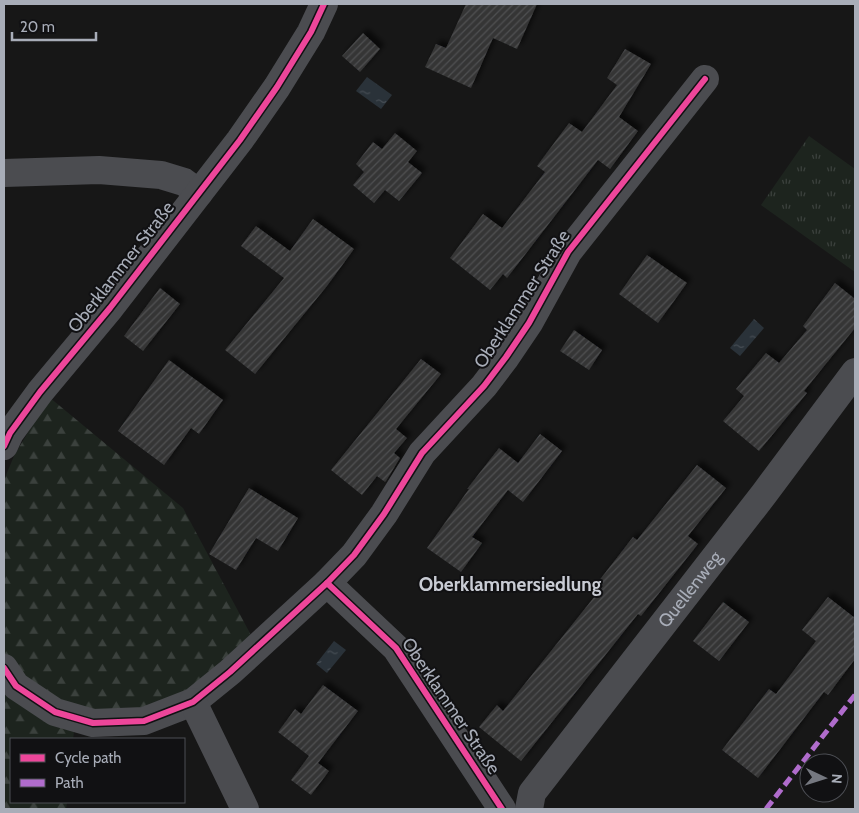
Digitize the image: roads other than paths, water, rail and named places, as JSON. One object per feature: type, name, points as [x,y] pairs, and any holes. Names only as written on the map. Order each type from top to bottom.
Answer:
[{"type":"street","name":"Oberklammer Straße","points":[[4,446],[10,433],[40,392],[110,308],[240,140],[278,87],[311,32],[324,4]]},
{"type":"street","name":"Oberklammer Straße","points":[[4,668],[16,686],[55,712],[93,723],[144,721],[193,702],[230,672],[327,583],[354,555],[379,521],[422,453],[484,386],[506,357],[529,323],[568,252],[705,79]]},
{"type":"street","points":[[4,173],[42,170],[99,170],[161,174],[184,182],[199,193]]},
{"type":"street","name":"Quellenweg","points":[[529,809],[532,793],[764,494],[855,372]]},
{"type":"street","name":"Oberklammer Straße","points":[[327,583],[396,648],[502,809]]},
{"type":"street","points":[[193,702],[245,809]]},
{"type":"water","points":[[367,77],[392,95],[381,109],[356,91]]},
{"type":"water","points":[[754,319],[764,328],[740,356],[730,348]]},
{"type":"water","points":[[334,641],[346,650],[327,673],[316,664]]},
{"type":"district","name":"Oberklammersiedlung","points":[[510,584]]}]
